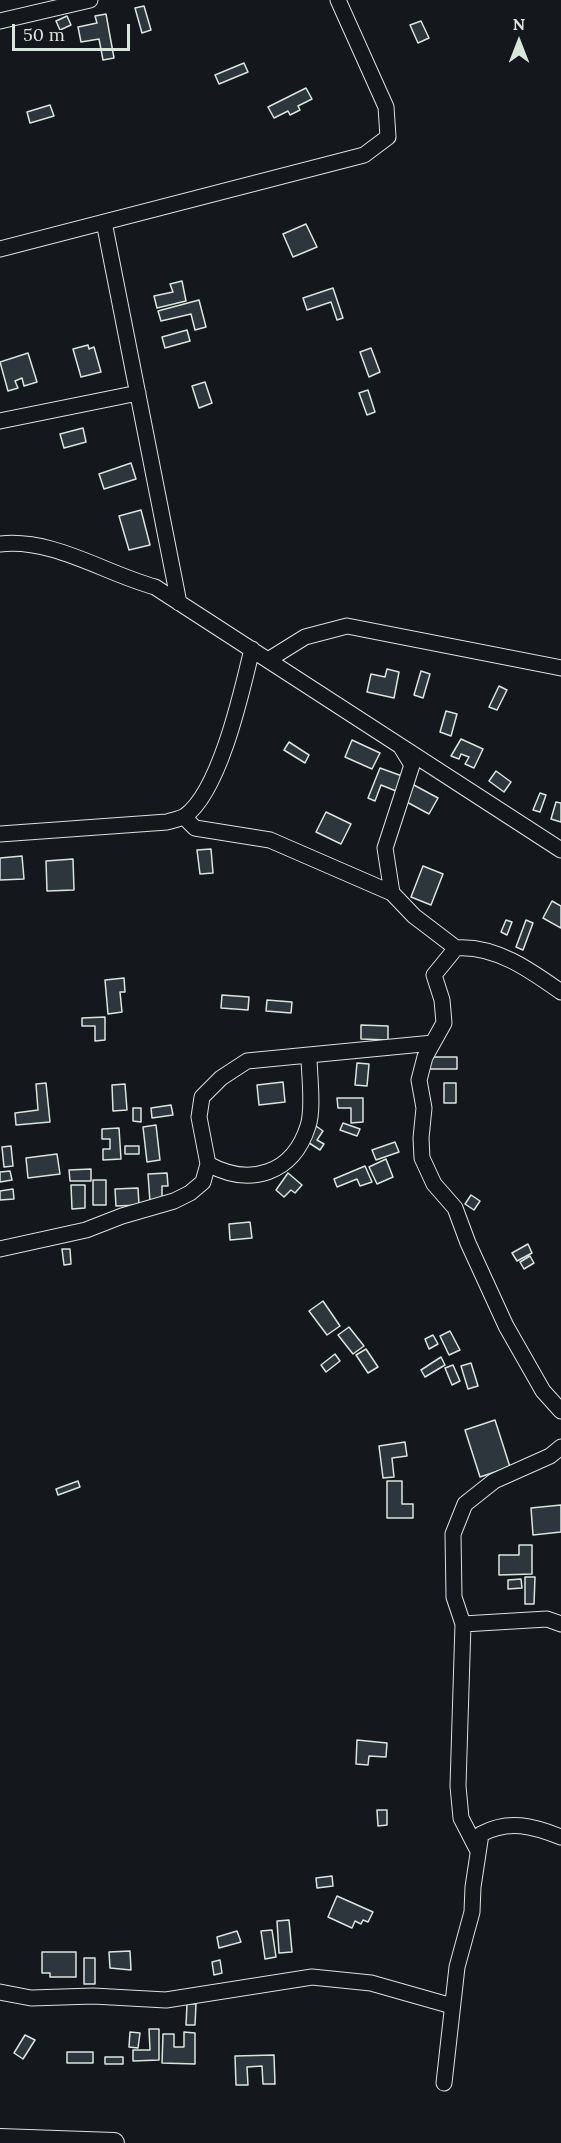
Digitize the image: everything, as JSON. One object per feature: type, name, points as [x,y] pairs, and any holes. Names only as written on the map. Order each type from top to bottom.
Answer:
[{"type":"street","points":[[0,21],[90,0]]},
{"type":"street","points":[[0,249],[364,155],[388,137],[386,107],[338,0]]},
{"type":"street","points":[[104,222],[179,603]]},
{"type":"street","points":[[0,422],[138,393]]},
{"type":"street","points":[[0,544],[20,542],[37,545],[124,578],[155,587],[561,850]]},
{"type":"street","points":[[268,660],[305,637],[347,626],[561,668]]},
{"type":"street","points":[[0,834],[167,822],[184,816],[202,798],[233,727],[252,649]]},
{"type":"street","points":[[392,893],[385,848],[412,765],[401,747]]},
{"type":"street","points":[[184,816],[195,828],[270,840],[392,893],[414,916],[456,948],[471,947],[492,952],[527,969],[561,992]]},
{"type":"street","points":[[456,948],[434,975],[442,1000],[444,1023],[425,1057],[419,1080],[424,1108],[422,1158],[434,1184],[455,1208],[468,1243],[506,1326],[543,1391],[561,1411]]},
{"type":"street","points":[[0,1249],[75,1233],[174,1201],[203,1182],[208,1164],[199,1117],[202,1096],[221,1078],[247,1061],[433,1043]]},
{"type":"street","points":[[208,1164],[226,1174],[249,1177],[275,1170],[295,1152],[309,1125],[309,1056]]},
{"type":"street","points":[[478,1851],[461,1818],[458,1786],[463,1624],[454,1597],[453,1534],[465,1504],[494,1481],[550,1456],[561,1447]]},
{"type":"street","points":[[463,1624],[548,1619],[561,1624]]},
{"type":"street","points":[[444,2083],[457,1967],[472,1912],[481,1834],[510,1824],[536,1827],[561,1837]]},
{"type":"street","points":[[0,1992],[31,1998],[93,1996],[166,2000],[312,1977],[371,1983],[452,2006]]},
{"type":"street","points":[[0,2139],[114,2143]]},
{"type":"building","points":[[144,6],[151,30],[142,33],[135,8]]},
{"type":"building","points":[[106,14],[114,58],[103,60],[99,39],[81,42],[78,27],[97,23],[95,16]]},
{"type":"building","points":[[67,16],[71,25],[60,30],[56,21]]},
{"type":"building","points":[[421,21],[429,38],[418,43],[410,25]]},
{"type":"building","points":[[244,63],[248,72],[219,84],[215,75]]},
{"type":"building","points":[[306,88],[312,99],[298,106],[300,110],[290,115],[288,111],[274,118],[268,107]]},
{"type":"building","points":[[50,105],[54,116],[30,123],[27,112]]},
{"type":"building","points":[[306,224],[317,247],[293,257],[283,234]]},
{"type":"building","points":[[182,281],[186,301],[157,308],[154,296],[173,292],[170,284]]},
{"type":"building","points":[[333,288],[343,318],[337,320],[331,302],[307,310],[303,298]]},
{"type":"building","points":[[199,300],[206,327],[195,330],[191,314],[161,321],[158,311]]},
{"type":"building","points":[[187,330],[190,341],[165,348],[162,337]]},
{"type":"building","points":[[88,345],[89,349],[94,347],[101,372],[81,377],[73,349]]},
{"type":"building","points":[[371,348],[380,372],[369,377],[360,352]]},
{"type":"building","points":[[28,353],[37,382],[24,386],[22,378],[15,381],[18,388],[8,391],[0,362]]},
{"type":"building","points":[[205,382],[212,403],[199,408],[192,386]]},
{"type":"building","points":[[368,390],[375,412],[367,415],[359,393]]},
{"type":"building","points":[[83,428],[86,442],[64,448],[60,434]]},
{"type":"building","points":[[131,463],[136,479],[104,489],[99,474]]},
{"type":"building","points":[[141,510],[150,545],[129,550],[119,516]]},
{"type":"building","points":[[387,669],[399,672],[394,698],[367,692],[371,674],[385,677]]},
{"type":"building","points":[[421,671],[430,674],[423,698],[414,695]]},
{"type":"building","points":[[499,686],[507,690],[497,710],[489,707]]},
{"type":"building","points":[[446,711],[457,714],[451,736],[440,732]]},
{"type":"building","points":[[461,739],[483,749],[474,768],[465,764],[469,757],[461,754],[459,759],[451,756]]},
{"type":"building","points":[[352,740],[380,753],[372,769],[345,757]]},
{"type":"building","points":[[289,742],[309,755],[305,763],[284,750]]},
{"type":"building","points":[[380,768],[402,776],[396,791],[381,785],[375,801],[368,798]]},
{"type":"building","points":[[496,771],[511,782],[504,792],[489,781]]},
{"type":"building","points":[[412,784],[438,798],[429,814],[403,800]]},
{"type":"building","points":[[540,793],[546,795],[540,812],[533,810]]},
{"type":"building","points":[[556,802],[561,803],[561,822],[551,819]]},
{"type":"building","points":[[326,812],[351,824],[341,844],[316,832]]},
{"type":"building","points":[[211,849],[213,873],[200,874],[197,850]]},
{"type":"building","points":[[22,856],[24,879],[0,880],[0,858]]},
{"type":"building","points":[[73,859],[74,890],[47,891],[46,861]]},
{"type":"building","points":[[423,866],[443,874],[431,905],[411,897]]},
{"type":"building","points":[[552,901],[561,906],[561,928],[543,918]]},
{"type":"building","points":[[506,920],[512,922],[507,935],[501,932]]},
{"type":"building","points":[[526,920],[533,923],[523,950],[516,947]]},
{"type":"building","points":[[124,978],[125,992],[120,992],[122,1012],[108,1014],[105,980]]},
{"type":"building","points":[[222,995],[249,997],[248,1010],[221,1008]]},
{"type":"building","points":[[267,1000],[292,1002],[291,1013],[266,1011]]},
{"type":"building","points":[[105,1017],[105,1040],[95,1041],[95,1026],[82,1026],[82,1018]]},
{"type":"building","points":[[361,1025],[388,1026],[388,1040],[361,1039]]},
{"type":"building","points":[[429,1057],[457,1057],[457,1069],[429,1069]]},
{"type":"building","points":[[357,1063],[369,1064],[367,1086],[355,1085]]},
{"type":"building","points":[[283,1082],[285,1102],[259,1105],[257,1085]]},
{"type":"building","points":[[46,1083],[50,1122],[16,1125],[15,1113],[38,1110],[36,1084]]},
{"type":"building","points":[[444,1083],[456,1083],[456,1103],[444,1103]]},
{"type":"building","points":[[125,1084],[127,1110],[113,1111],[112,1085]]},
{"type":"building","points":[[337,1098],[363,1098],[363,1122],[351,1123],[351,1108],[338,1108]]},
{"type":"building","points":[[171,1105],[173,1115],[152,1118],[151,1108]]},
{"type":"building","points":[[133,1108],[141,1108],[141,1122],[133,1121]]},
{"type":"building","points":[[343,1123],[360,1129],[357,1136],[340,1130]]},
{"type":"building","points":[[156,1125],[160,1160],[147,1162],[143,1127]]},
{"type":"building","points":[[316,1126],[323,1131],[317,1140],[324,1144],[320,1150],[306,1141]]},
{"type":"building","points":[[119,1128],[121,1159],[103,1160],[103,1149],[110,1149],[110,1139],[102,1139],[102,1129]]},
{"type":"building","points":[[395,1142],[399,1152],[376,1160],[372,1150]]},
{"type":"building","points":[[11,1146],[13,1166],[4,1167],[2,1147]]},
{"type":"building","points":[[125,1146],[139,1146],[139,1154],[125,1154]]},
{"type":"building","points":[[57,1154],[60,1174],[28,1178],[26,1158]]},
{"type":"building","points":[[386,1159],[393,1177],[377,1184],[369,1167]]},
{"type":"building","points":[[365,1166],[372,1182],[360,1186],[357,1179],[337,1187],[334,1179]]},
{"type":"building","points":[[91,1169],[91,1181],[70,1181],[69,1170]]},
{"type":"building","points":[[10,1171],[12,1180],[0,1182],[0,1172]]},
{"type":"building","points":[[167,1173],[168,1186],[162,1186],[162,1201],[150,1202],[148,1174]]},
{"type":"building","points":[[288,1173],[302,1185],[295,1193],[291,1190],[284,1197],[276,1190]]},
{"type":"building","points":[[93,1180],[106,1180],[106,1205],[93,1205]]},
{"type":"building","points":[[71,1185],[85,1185],[85,1208],[72,1209]]},
{"type":"building","points":[[138,1188],[139,1205],[116,1206],[115,1189]]},
{"type":"building","points":[[13,1189],[14,1199],[0,1200],[0,1191]]},
{"type":"building","points":[[471,1195],[480,1201],[474,1210],[465,1204]]},
{"type":"building","points":[[250,1222],[252,1238],[230,1240],[229,1224]]},
{"type":"building","points":[[528,1244],[532,1253],[517,1261],[512,1253]]},
{"type":"building","points":[[62,1249],[70,1249],[71,1264],[64,1265]]},
{"type":"building","points":[[530,1256],[534,1263],[524,1269],[520,1262]]},
{"type":"building","points":[[323,1301],[340,1326],[327,1335],[309,1311]]},
{"type":"building","points":[[349,1327],[364,1346],[353,1354],[338,1335]]},
{"type":"building","points":[[450,1331],[460,1350],[449,1355],[440,1336]]},
{"type":"building","points":[[433,1335],[438,1344],[429,1349],[425,1339]]},
{"type":"building","points":[[366,1349],[378,1367],[368,1373],[356,1355]]},
{"type":"building","points":[[335,1354],[340,1361],[326,1372],[321,1365]]},
{"type":"building","points":[[441,1357],[445,1365],[425,1377],[421,1370]]},
{"type":"building","points":[[471,1363],[478,1386],[468,1389],[461,1366]]},
{"type":"building","points":[[453,1365],[460,1381],[452,1385],[445,1368]]},
{"type":"building","points":[[495,1420],[510,1467],[480,1477],[465,1430]]},
{"type":"building","points":[[405,1442],[407,1456],[392,1458],[394,1477],[383,1478],[379,1446]]},
{"type":"building","points":[[78,1481],[80,1487],[58,1495],[56,1489]]},
{"type":"building","points":[[387,1481],[402,1481],[402,1504],[413,1504],[413,1518],[387,1518]]},
{"type":"building","points":[[561,1505],[561,1532],[533,1535],[531,1508]]},
{"type":"building","points":[[519,1545],[532,1545],[532,1574],[499,1575],[499,1555],[519,1555]]},
{"type":"building","points":[[525,1577],[535,1577],[534,1604],[525,1604]]},
{"type":"building","points":[[521,1579],[522,1588],[508,1589],[508,1580]]},
{"type":"building","points":[[357,1740],[387,1743],[386,1757],[369,1756],[368,1765],[356,1764]]},
{"type":"building","points":[[377,1810],[387,1810],[387,1825],[378,1826]]},
{"type":"building","points":[[332,1876],[333,1886],[317,1888],[316,1878]]},
{"type":"building","points":[[337,1896],[373,1912],[368,1922],[363,1920],[361,1924],[355,1921],[352,1928],[328,1917]]},
{"type":"building","points":[[289,1920],[292,1952],[279,1953],[277,1921]]},
{"type":"building","points":[[272,1930],[276,1957],[265,1959],[261,1931]]},
{"type":"building","points":[[237,1931],[241,1942],[219,1948],[217,1937]]},
{"type":"building","points":[[130,1951],[131,1970],[110,1968],[109,1952]]},
{"type":"building","points":[[42,1952],[76,1952],[76,1977],[50,1977],[50,1973],[42,1973]]},
{"type":"building","points":[[84,1958],[95,1958],[95,1984],[84,1984]]},
{"type":"building","points":[[220,1960],[222,1973],[214,1975],[212,1962]]},
{"type":"building","points":[[187,2004],[196,2004],[195,2025],[186,2025]]},
{"type":"building","points":[[149,2029],[159,2029],[159,2060],[133,2061],[133,2050],[150,2050]]},
{"type":"building","points":[[130,2032],[140,2033],[138,2048],[129,2047]]},
{"type":"building","points":[[184,2032],[195,2033],[195,2064],[162,2063],[163,2034],[174,2034],[174,2047],[184,2047]]},
{"type":"building","points":[[25,2035],[35,2040],[23,2059],[14,2053]]},
{"type":"building","points":[[67,2052],[93,2052],[93,2063],[67,2063]]},
{"type":"building","points":[[274,2055],[275,2084],[263,2084],[262,2066],[247,2067],[248,2085],[236,2085],[235,2056]]},
{"type":"building","points":[[105,2057],[123,2057],[123,2064],[105,2064]]}]
